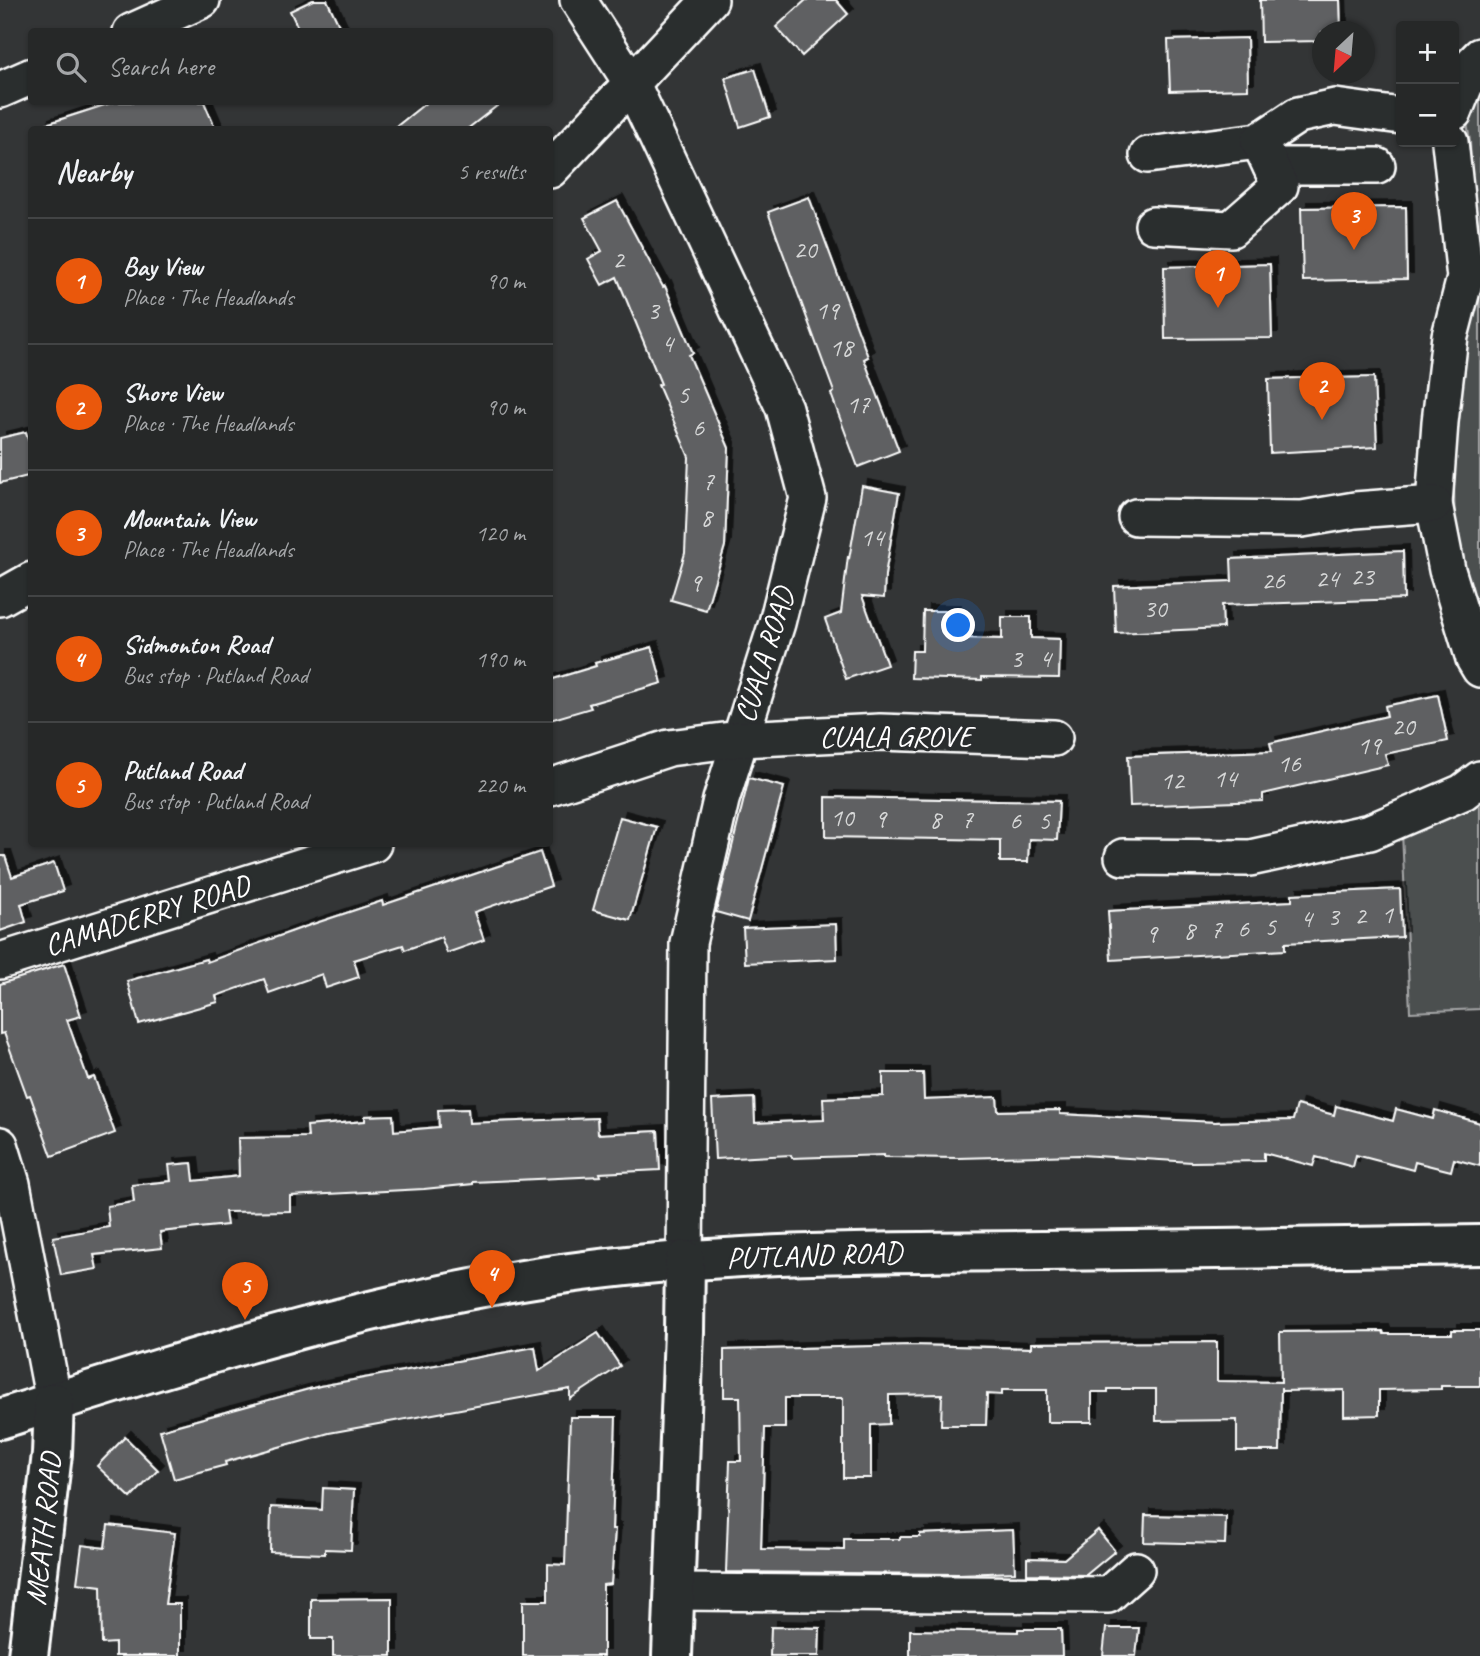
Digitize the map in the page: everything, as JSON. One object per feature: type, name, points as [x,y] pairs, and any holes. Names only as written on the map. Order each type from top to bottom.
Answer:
[{"type":"main road","name":"PUTLAND ROAD","points":[[0,1419],[296,1330],[450,1293],[581,1271],[685,1260],[833,1253],[1480,1245]]},
{"type":"main road","points":[[672,1656],[685,1260]]},
{"type":"main road","name":"MEATH ROAD","points":[[29,1656],[52,1454],[54,1402]]},
{"type":"street","points":[[140,28],[202,0]]},
{"type":"street","name":"CUALA ROAD","points":[[578,0],[631,82],[784,408],[808,498],[776,623],[721,800],[688,943],[685,1260]]},
{"type":"street","points":[[553,167],[710,0]]},
{"type":"street","points":[[1459,100],[1474,62],[1480,56]]},
{"type":"street","points":[[0,90],[28,78]]},
{"type":"street","points":[[1265,154],[1298,115],[1335,107],[1396,115]]},
{"type":"street","points":[[1451,147],[1465,278],[1450,336],[1434,504],[1447,570],[1474,659],[1480,670]]},
{"type":"street","points":[[1153,225],[1231,229],[1280,186],[1265,154]]},
{"type":"street","points":[[1148,155],[1265,154],[1377,166]]},
{"type":"street","points":[[1136,517],[1302,519],[1354,510],[1434,504]]},
{"type":"street","points":[[0,598],[28,582]]},
{"type":"street","name":"CUALA GROVE","points":[[738,739],[880,732],[1054,738]]},
{"type":"street","points":[[553,786],[669,748],[738,739]]},
{"type":"street","points":[[1123,858],[1250,858],[1370,832],[1464,792],[1480,779]]},
{"type":"street","name":"CAMADERRY ROAD","points":[[0,961],[363,847]]},
{"type":"street","points":[[0,1145],[12,1184],[54,1402]]},
{"type":"street","points":[[674,1592],[1108,1595],[1136,1570]]},
{"type":"shaded area","points":[[1474,92],[1480,97],[1480,636],[1455,538],[1453,425],[1475,283],[1470,141],[1466,117]]},
{"type":"shaded area","points":[[1480,789],[1480,1009],[1410,1012],[1402,832]]},
{"type":"building","points":[[313,0],[327,0],[340,28],[298,28],[290,11]]},
{"type":"building","points":[[806,0],[836,0],[848,14],[802,56],[776,27]]},
{"type":"building","points":[[1260,0],[1340,0],[1341,21],[1312,21],[1312,41],[1261,42]]},
{"type":"building","points":[[1247,38],[1248,89],[1170,91],[1168,40]]},
{"type":"building","points":[[755,69],[770,117],[740,127],[725,78]]},
{"type":"building","points":[[105,105],[205,105],[214,126],[43,126]]},
{"type":"building","points":[[423,105],[498,105],[471,126],[397,126]]},
{"type":"building","points":[[809,197],[868,357],[864,359],[899,451],[858,467],[831,394],[834,392],[768,212]]},
{"type":"building","points":[[617,201],[663,287],[665,286],[693,353],[689,355],[729,448],[725,546],[706,610],[671,600],[685,553],[689,457],[617,277],[602,285],[588,259],[602,251],[584,218]]},
{"type":"building","points":[[1406,207],[1407,279],[1303,281],[1301,208]]},
{"type":"building","points":[[1270,264],[1272,338],[1165,339],[1164,267]]},
{"type":"building","points":[[1374,377],[1377,447],[1270,453],[1268,379]]},
{"type":"building","points":[[26,432],[28,476],[0,483],[0,438]]},
{"type":"building","points":[[862,486],[899,493],[885,575],[884,598],[862,596],[887,665],[846,679],[825,619],[841,613],[848,556],[849,559]]},
{"type":"building","points":[[1403,551],[1404,599],[1222,605],[1223,628],[1116,633],[1114,586],[1232,581],[1231,559]]},
{"type":"building","points":[[923,611],[955,611],[955,638],[1002,639],[1002,617],[1031,617],[1031,638],[1060,639],[1059,678],[911,678],[912,651],[922,651]]},
{"type":"building","points":[[652,647],[662,683],[589,704],[591,708],[553,719],[553,679],[596,666],[595,663]]},
{"type":"building","points":[[1438,695],[1448,741],[1385,754],[1388,765],[1263,794],[1263,801],[1130,806],[1128,756],[1272,751],[1270,743],[1387,716],[1385,706]]},
{"type":"building","points":[[749,778],[784,787],[748,921],[716,912]]},
{"type":"building","points":[[826,797],[1059,801],[1057,840],[1029,839],[1028,862],[1000,862],[1000,840],[826,837]]},
{"type":"building","points":[[620,817],[657,827],[630,920],[593,910]]},
{"type":"building","points":[[540,852],[551,886],[474,912],[484,940],[447,953],[441,937],[405,950],[403,945],[354,960],[359,977],[326,988],[322,974],[269,993],[264,979],[216,996],[218,1002],[139,1024],[127,981],[206,959],[207,962],[382,901],[383,905]]},
{"type":"building","points":[[0,856],[5,856],[12,877],[54,863],[63,891],[21,904],[26,922],[0,931]]},
{"type":"building","points":[[1400,889],[1402,937],[1285,943],[1285,950],[1111,960],[1108,911],[1292,901],[1292,894]]},
{"type":"building","points":[[836,924],[837,959],[745,963],[743,928]]},
{"type":"building","points":[[64,964],[81,1016],[67,1020],[88,1079],[94,1077],[115,1133],[52,1156],[4,1033],[0,1034],[0,984]]},
{"type":"building","points":[[883,1073],[923,1073],[924,1100],[997,1097],[998,1111],[1060,1110],[1060,1114],[1215,1122],[1293,1120],[1297,1105],[1334,1115],[1336,1106],[1393,1121],[1396,1109],[1433,1119],[1435,1110],[1480,1123],[1480,1166],[1454,1159],[1451,1171],[1415,1162],[1413,1170],[1356,1155],[1353,1167],[1316,1157],[1313,1166],[1264,1153],[1264,1161],[1192,1162],[1080,1155],[792,1158],[791,1155],[715,1159],[712,1100],[754,1098],[755,1123],[824,1120],[823,1098],[883,1096]]},
{"type":"building","points":[[468,1109],[469,1123],[597,1118],[598,1134],[658,1131],[660,1170],[600,1173],[601,1176],[473,1182],[424,1189],[290,1196],[290,1211],[225,1212],[227,1225],[160,1232],[162,1248],[94,1255],[97,1269],[61,1275],[53,1237],[109,1227],[107,1206],[134,1202],[132,1185],[171,1181],[169,1165],[192,1163],[194,1181],[239,1176],[238,1138],[308,1137],[307,1126],[365,1121],[365,1116],[393,1115],[394,1131],[439,1127],[438,1110]]},
{"type":"building","points":[[1452,1330],[1480,1330],[1480,1386],[1379,1390],[1379,1415],[1344,1416],[1344,1390],[1281,1391],[1281,1387],[1280,1451],[1237,1451],[1237,1420],[1156,1421],[1156,1389],[1108,1389],[1108,1392],[1092,1392],[1092,1422],[1047,1422],[1047,1390],[1002,1390],[1002,1395],[987,1394],[986,1425],[941,1425],[942,1394],[889,1395],[889,1424],[871,1425],[871,1478],[843,1478],[843,1398],[785,1398],[785,1428],[765,1428],[761,1549],[844,1550],[844,1539],[900,1539],[920,1537],[920,1534],[1013,1530],[1015,1572],[726,1572],[730,1461],[741,1461],[740,1397],[724,1397],[724,1350],[911,1345],[1031,1348],[1031,1343],[1217,1342],[1217,1381],[1281,1382],[1280,1332],[1383,1331],[1384,1334],[1452,1334]]},
{"type":"building","points":[[598,1333],[620,1366],[570,1399],[570,1389],[329,1433],[174,1479],[160,1430],[320,1386],[535,1347],[539,1371]]},
{"type":"building","points":[[570,1417],[616,1417],[612,1529],[615,1529],[611,1584],[603,1585],[603,1656],[523,1656],[523,1601],[548,1601],[548,1564],[565,1565]]},
{"type":"building","points":[[125,1437],[158,1470],[131,1498],[97,1466]]},
{"type":"building","points":[[323,1488],[354,1490],[351,1550],[325,1549],[325,1554],[270,1552],[271,1507],[322,1510]]},
{"type":"building","points":[[1145,1515],[1226,1517],[1225,1544],[1144,1542]]},
{"type":"building","points":[[108,1525],[175,1533],[165,1604],[180,1604],[180,1656],[115,1656],[115,1643],[102,1644],[101,1586],[77,1583],[82,1545],[105,1548]]},
{"type":"building","points":[[1098,1530],[1115,1551],[1086,1575],[1027,1574],[1027,1558],[1064,1559]]},
{"type":"building","points":[[392,1598],[392,1656],[333,1656],[333,1639],[311,1639],[311,1599]]},
{"type":"building","points":[[771,1627],[820,1628],[819,1656],[770,1656]]},
{"type":"building","points":[[1106,1628],[1139,1628],[1136,1656],[1103,1656]]},
{"type":"building","points":[[1018,1629],[1061,1629],[1062,1656],[910,1656],[910,1630],[1018,1632]]},
{"type":"place","name":"Mountain View","points":[[1354,250]]},
{"type":"place","name":"Bay View","points":[[1218,308]]},
{"type":"place","name":"Shore View","points":[[1322,420]]},
{"type":"place","name":"Sidmonton Road","points":[[492,1308]]},
{"type":"place","name":"Putland Road","points":[[245,1320]]}]
